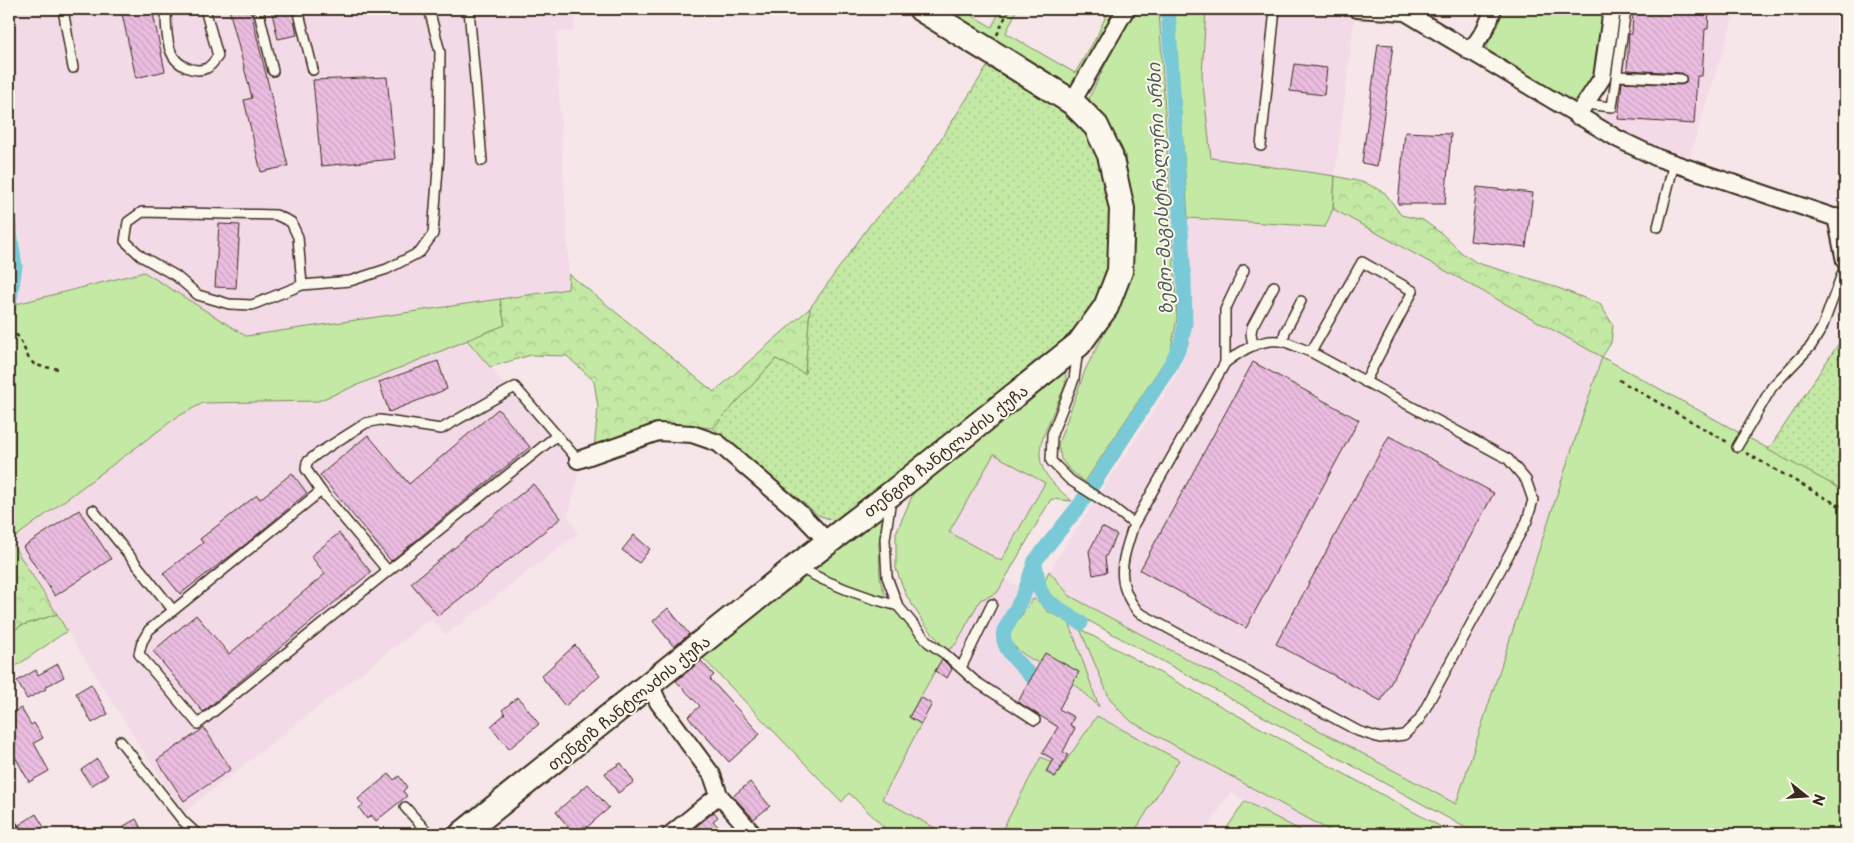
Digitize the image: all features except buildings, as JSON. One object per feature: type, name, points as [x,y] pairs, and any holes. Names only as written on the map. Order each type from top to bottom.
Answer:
[{"type":"street","name":"თენგიზ ჩანტლაძის ქუჩა","points":[[462,834],[797,566],[1079,344],[1106,308],[1120,270],[1122,209],[1110,155],[1096,126],[1072,102],[921,9]]},
{"type":"street","points":[[1072,102],[1126,9]]},
{"type":"street","points":[[1357,9],[1406,11],[1469,51],[1581,110],[1618,139],[1658,158],[1840,219],[1845,261]]},
{"type":"street","points":[[1469,51],[1480,38],[1491,19],[1493,9]]},
{"type":"street","points":[[1581,110],[1602,78],[1612,9]]},
{"type":"street","points":[[578,460],[658,432],[692,434],[718,443],[802,514],[828,542]]},
{"type":"street","points":[[650,684],[658,702],[712,775],[719,796],[753,834]]},
{"type":"street","points":[[671,834],[719,796]]},
{"type":"street","points":[[9,828],[12,834]]},
{"type":"lane","points":[[63,9],[73,68]]},
{"type":"lane","points":[[167,9],[166,16],[171,52],[180,65],[194,70],[208,68],[218,56],[205,9]]},
{"type":"lane","points":[[258,9],[273,71]]},
{"type":"lane","points":[[298,9],[313,70]]},
{"type":"lane","points":[[302,285],[298,237],[291,222],[276,215],[142,212],[128,222],[125,241],[141,256],[176,276],[198,295],[229,304],[252,305],[302,285],[350,281],[387,269],[420,252],[433,234],[439,156],[440,52],[429,9]]},
{"type":"lane","points":[[469,9],[482,161]]},
{"type":"lane","points":[[1261,146],[1274,9]]},
{"type":"lane","points":[[1581,110],[1612,108],[1626,9]]},
{"type":"lane","points":[[1617,76],[1681,79]]},
{"type":"lane","points":[[1658,227],[1674,163]]},
{"type":"lane","points":[[1311,352],[1362,262],[1413,291],[1365,382]]},
{"type":"lane","points":[[1737,447],[1772,387],[1811,346],[1822,328],[1845,266]]},
{"type":"lane","points":[[1225,363],[1225,310],[1244,270]]},
{"type":"lane","points":[[1254,346],[1250,333],[1274,286]]},
{"type":"lane","points":[[1284,342],[1285,332],[1301,301]]},
{"type":"lane","points":[[1265,342],[1284,342],[1311,352],[1508,459],[1526,480],[1532,500],[1528,521],[1419,720],[1404,735],[1380,738],[1358,731],[1138,612],[1129,600],[1122,578],[1122,561],[1134,524],[1225,363],[1242,350],[1265,342]]},
{"type":"lane","points":[[1079,344],[1074,379],[1052,434],[1051,461],[1070,480],[1134,524]]},
{"type":"lane","points":[[388,571],[321,491],[306,469],[307,462],[317,454],[366,423],[380,420],[441,429],[515,387],[578,460]]},
{"type":"lane","points":[[321,491],[149,630],[142,642],[139,654],[198,724],[556,436]]},
{"type":"lane","points":[[892,493],[885,539],[887,577],[898,606],[928,642],[975,681],[1035,720]]},
{"type":"lane","points":[[92,510],[173,610]]},
{"type":"lane","points":[[797,566],[824,581],[863,597],[898,606]]},
{"type":"lane","points":[[960,668],[992,604]]},
{"type":"lane","points":[[120,741],[183,822],[197,834]]},
{"type":"lane","points":[[405,807],[429,834]]},
{"type":"path","points":[[989,51],[1009,9]]},
{"type":"path","points":[[9,330],[20,337],[29,359],[34,364],[60,369]]},
{"type":"shaded area","points":[[9,9],[575,9],[574,32],[556,31],[569,274],[568,289],[246,336],[144,272],[16,304],[21,279],[20,237],[9,194]]},
{"type":"shaded area","points":[[1206,9],[1355,15],[1335,176],[1211,158],[1202,75]]},
{"type":"shaded area","points":[[1619,9],[1736,9],[1689,158],[1619,133],[1604,123]]},
{"type":"shaded area","points":[[1333,209],[1602,357],[1456,804],[1070,596],[1049,571],[1173,382],[1187,349],[1192,317],[1188,218],[1324,227]]},
{"type":"shaded area","points":[[467,340],[579,472],[568,517],[578,533],[446,635],[430,619],[183,813],[10,541],[177,417],[203,403],[318,401]]},
{"type":"shaded area","points":[[994,453],[1045,482],[1072,501],[1051,499],[1004,579],[1033,593],[1047,611],[1080,629],[1121,708],[1342,834],[1307,834],[1230,792],[1205,834],[946,834],[882,799],[921,724],[909,717],[947,651],[956,644],[1001,561],[949,532]]},
{"type":"green space","points":[[941,9],[961,9],[992,27],[1001,9],[1017,9],[1006,33],[1075,73],[1097,36],[1109,9],[1115,9],[1073,90]]},
{"type":"green space","points":[[1159,9],[1177,319],[1170,353],[1085,482],[1070,470],[1061,459],[1058,444],[1086,368],[1113,317],[1131,222],[1125,154],[1104,120],[1090,106],[1089,98],[1129,16],[1141,10]]},
{"type":"green space","points":[[1174,9],[1206,9],[1202,75],[1211,158],[1335,176],[1333,209],[1325,227],[1188,218]]},
{"type":"green space","points":[[1501,9],[1605,9],[1596,77],[1584,96],[1572,101],[1555,97],[1485,52]]},
{"type":"green space","points":[[987,67],[1069,107],[1103,158],[1112,210],[1110,268],[1097,307],[1076,335],[848,516],[832,520],[818,515],[713,428],[776,359],[805,374],[810,308],[872,222],[919,173]]},
{"type":"green space","points":[[1335,176],[1366,183],[1385,193],[1401,215],[1423,220],[1442,234],[1462,253],[1477,263],[1545,283],[1600,304],[1613,325],[1611,343],[1602,357],[1333,209]]},
{"type":"green space","points":[[144,272],[246,336],[500,299],[505,325],[318,401],[203,403],[177,417],[10,541],[9,324],[12,325],[16,304]]},
{"type":"green space","points":[[569,274],[714,392],[810,308],[805,375],[776,359],[713,428],[653,423],[594,450],[598,407],[594,381],[567,356],[531,355],[490,367],[467,340],[505,325],[500,299],[568,289]]},
{"type":"green space","points":[[1845,334],[1845,491],[1768,450]]},
{"type":"green space","points":[[1602,357],[1845,491],[1845,834],[1477,834],[1071,611],[1049,597],[1044,582],[1049,571],[1070,596],[1456,804]]},
{"type":"green space","points":[[1064,366],[1065,383],[1041,443],[1040,454],[1047,476],[1072,501],[1051,499],[997,593],[980,600],[956,644],[947,651],[924,623],[906,595],[896,569],[896,533],[916,487]],"holes":[[[994,454],[1045,483],[1001,561],[949,532]]]},
{"type":"green space","points":[[884,511],[879,542],[880,579],[888,604],[942,659],[909,717],[921,724],[882,799],[946,834],[891,834],[849,793],[842,802],[697,652]]},
{"type":"green space","points":[[9,539],[57,614],[20,626],[9,634]]},
{"type":"green space","points":[[1033,599],[1040,602],[1047,611],[1069,622],[1099,707],[1073,683],[1021,652],[1008,639],[1010,631]]},
{"type":"green space","points":[[57,614],[67,631],[9,671],[9,634],[20,626]]},
{"type":"green space","points":[[1080,629],[1454,834],[1336,834],[1132,722],[1118,709],[1109,697]]},
{"type":"green space","points":[[1097,716],[1179,760],[1133,834],[1000,834],[1041,757],[1051,762],[1046,772],[1055,777]]},
{"type":"green space","points":[[1245,801],[1307,834],[1223,834]]},
{"type":"waterway","name":"ზემო-მაგისტრალური არხი","points":[[1032,677],[1008,650],[1005,644],[1004,631],[1024,594],[1035,561],[1079,506],[1170,366],[1181,343],[1185,323],[1184,280],[1168,9]]},
{"type":"waterway","points":[[9,225],[15,266],[9,304]]},
{"type":"waterway","name":"ზემო-მაგისტრალური არხი","points":[[1035,564],[1040,590],[1046,600],[1081,623]]}]
